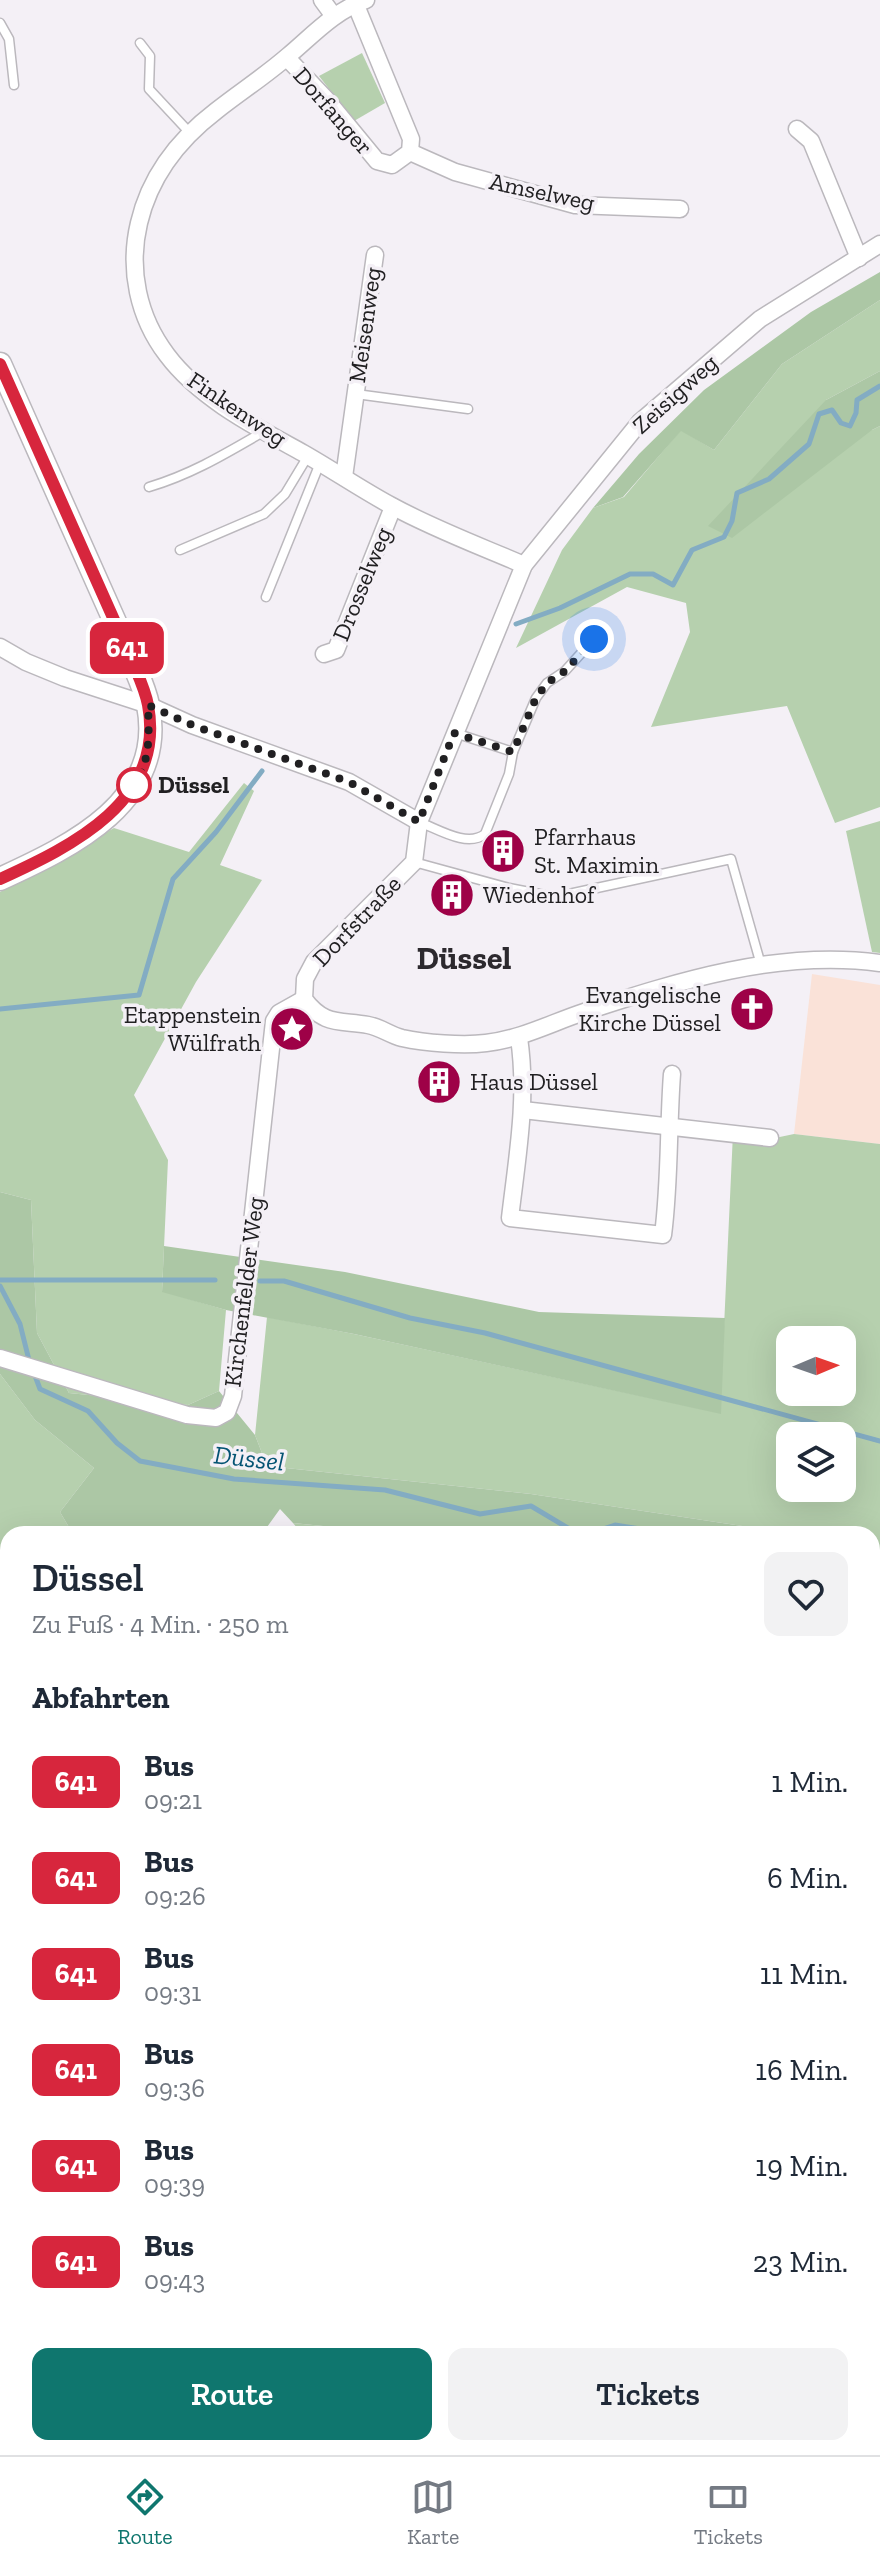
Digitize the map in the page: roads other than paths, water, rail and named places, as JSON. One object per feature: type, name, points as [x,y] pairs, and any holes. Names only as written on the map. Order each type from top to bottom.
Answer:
[{"type":"main road","points":[[0,364],[131,658],[148,705],[149,748],[140,777],[122,803],[97,827],[38,862],[0,879]]},
{"type":"street","points":[[322,0],[333,15]]},
{"type":"street","name":"Finkenweg","points":[[360,2],[333,15],[287,58],[190,133],[160,169],[147,197],[134,248],[136,288],[147,319],[167,356],[206,393],[393,507],[524,565]]},
{"type":"street","name":"Dorfanger","points":[[287,58],[377,161],[392,165],[410,152],[411,139],[360,2]]},
{"type":"street","points":[[797,129],[811,141],[859,258]]},
{"type":"street","name":"Amselweg","points":[[410,152],[455,172],[575,205],[680,209]]},
{"type":"street","name":"Zeisigweg","points":[[524,565],[640,422],[760,319],[880,244]]},
{"type":"street","name":"Meisenweg","points":[[344,477],[375,255]]},
{"type":"street","name":"Drosselweg","points":[[324,654],[336,650],[393,507]]},
{"type":"street","name":"Dorfstraße","points":[[524,565],[419,822],[414,862],[314,962],[305,979],[304,999],[315,1013],[333,1021],[371,1025],[400,1038],[470,1044],[519,1038],[577,1014],[655,989],[761,966],[834,958],[880,963]]},
{"type":"street","points":[[0,647],[65,678],[148,705],[192,725],[349,782],[419,822]]},
{"type":"street","name":"Kirchenfelder Weg","points":[[3,1359],[187,1415],[216,1418],[227,1412],[233,1396],[274,1021],[279,1013],[304,999]]},
{"type":"street","points":[[519,1038],[523,1110],[510,1218],[526,1227],[663,1235],[669,1185],[668,1127],[672,1074]]},
{"type":"street","points":[[523,1110],[770,1138]]},
{"type":"lane","points":[[0,23],[9,39],[14,85]]},
{"type":"lane","points":[[140,43],[150,56],[149,89],[190,133]]},
{"type":"lane","name":"Meisenweg","points":[[356,394],[468,409]]},
{"type":"lane","points":[[149,487],[179,478],[219,459],[265,431]]},
{"type":"lane","points":[[180,550],[264,514],[314,459]]},
{"type":"lane","points":[[266,597],[314,459]]},
{"type":"lane","points":[[419,822],[467,840],[478,840],[485,834],[509,774],[513,752],[536,698],[547,683],[565,671],[594,639]]},
{"type":"lane","points":[[454,733],[513,752]]},
{"type":"lane","points":[[414,862],[555,897],[731,859],[761,966]]},
{"type":"waterway","points":[[516,624],[560,608],[630,574],[653,574],[673,585],[692,550],[724,537],[732,521],[737,493],[769,479],[809,444],[819,414],[832,410],[841,423],[850,426],[856,413],[857,400],[880,386]]},
{"type":"waterway","points":[[0,1009],[139,995],[173,879],[216,832],[262,771]]},
{"type":"waterway","name":"Düssel","points":[[0,1280],[215,1280]]},
{"type":"waterway","name":"Düssel","points":[[260,1281],[284,1281],[410,1318],[485,1333],[880,1441]]},
{"type":"waterway","name":"Düssel","points":[[0,1286],[20,1324],[30,1364]]},
{"type":"waterway","name":"Düssel","points":[[34,1373],[40,1389],[88,1411],[117,1443],[140,1461],[234,1479],[385,1490],[480,1514],[531,1506],[565,1526]]},
{"type":"waterway","name":"Düssel","points":[[612,1526],[621,1526]]},
{"type":"place","name":"Düssel","points":[[134,785]]},
{"type":"place","name":"Pfarrhaus St. Maximin","points":[[503,851]]},
{"type":"place","name":"Wiedenhof","points":[[452,895]]},
{"type":"place","name":"Evangelische Kirche Düssel","points":[[752,1009]]},
{"type":"place","name":"Etappenstein Wülfrath","points":[[292,1029]]},
{"type":"place","name":"Haus Düssel","points":[[439,1082]]},
{"type":"district","name":"Düssel","points":[[464,958]]}]
